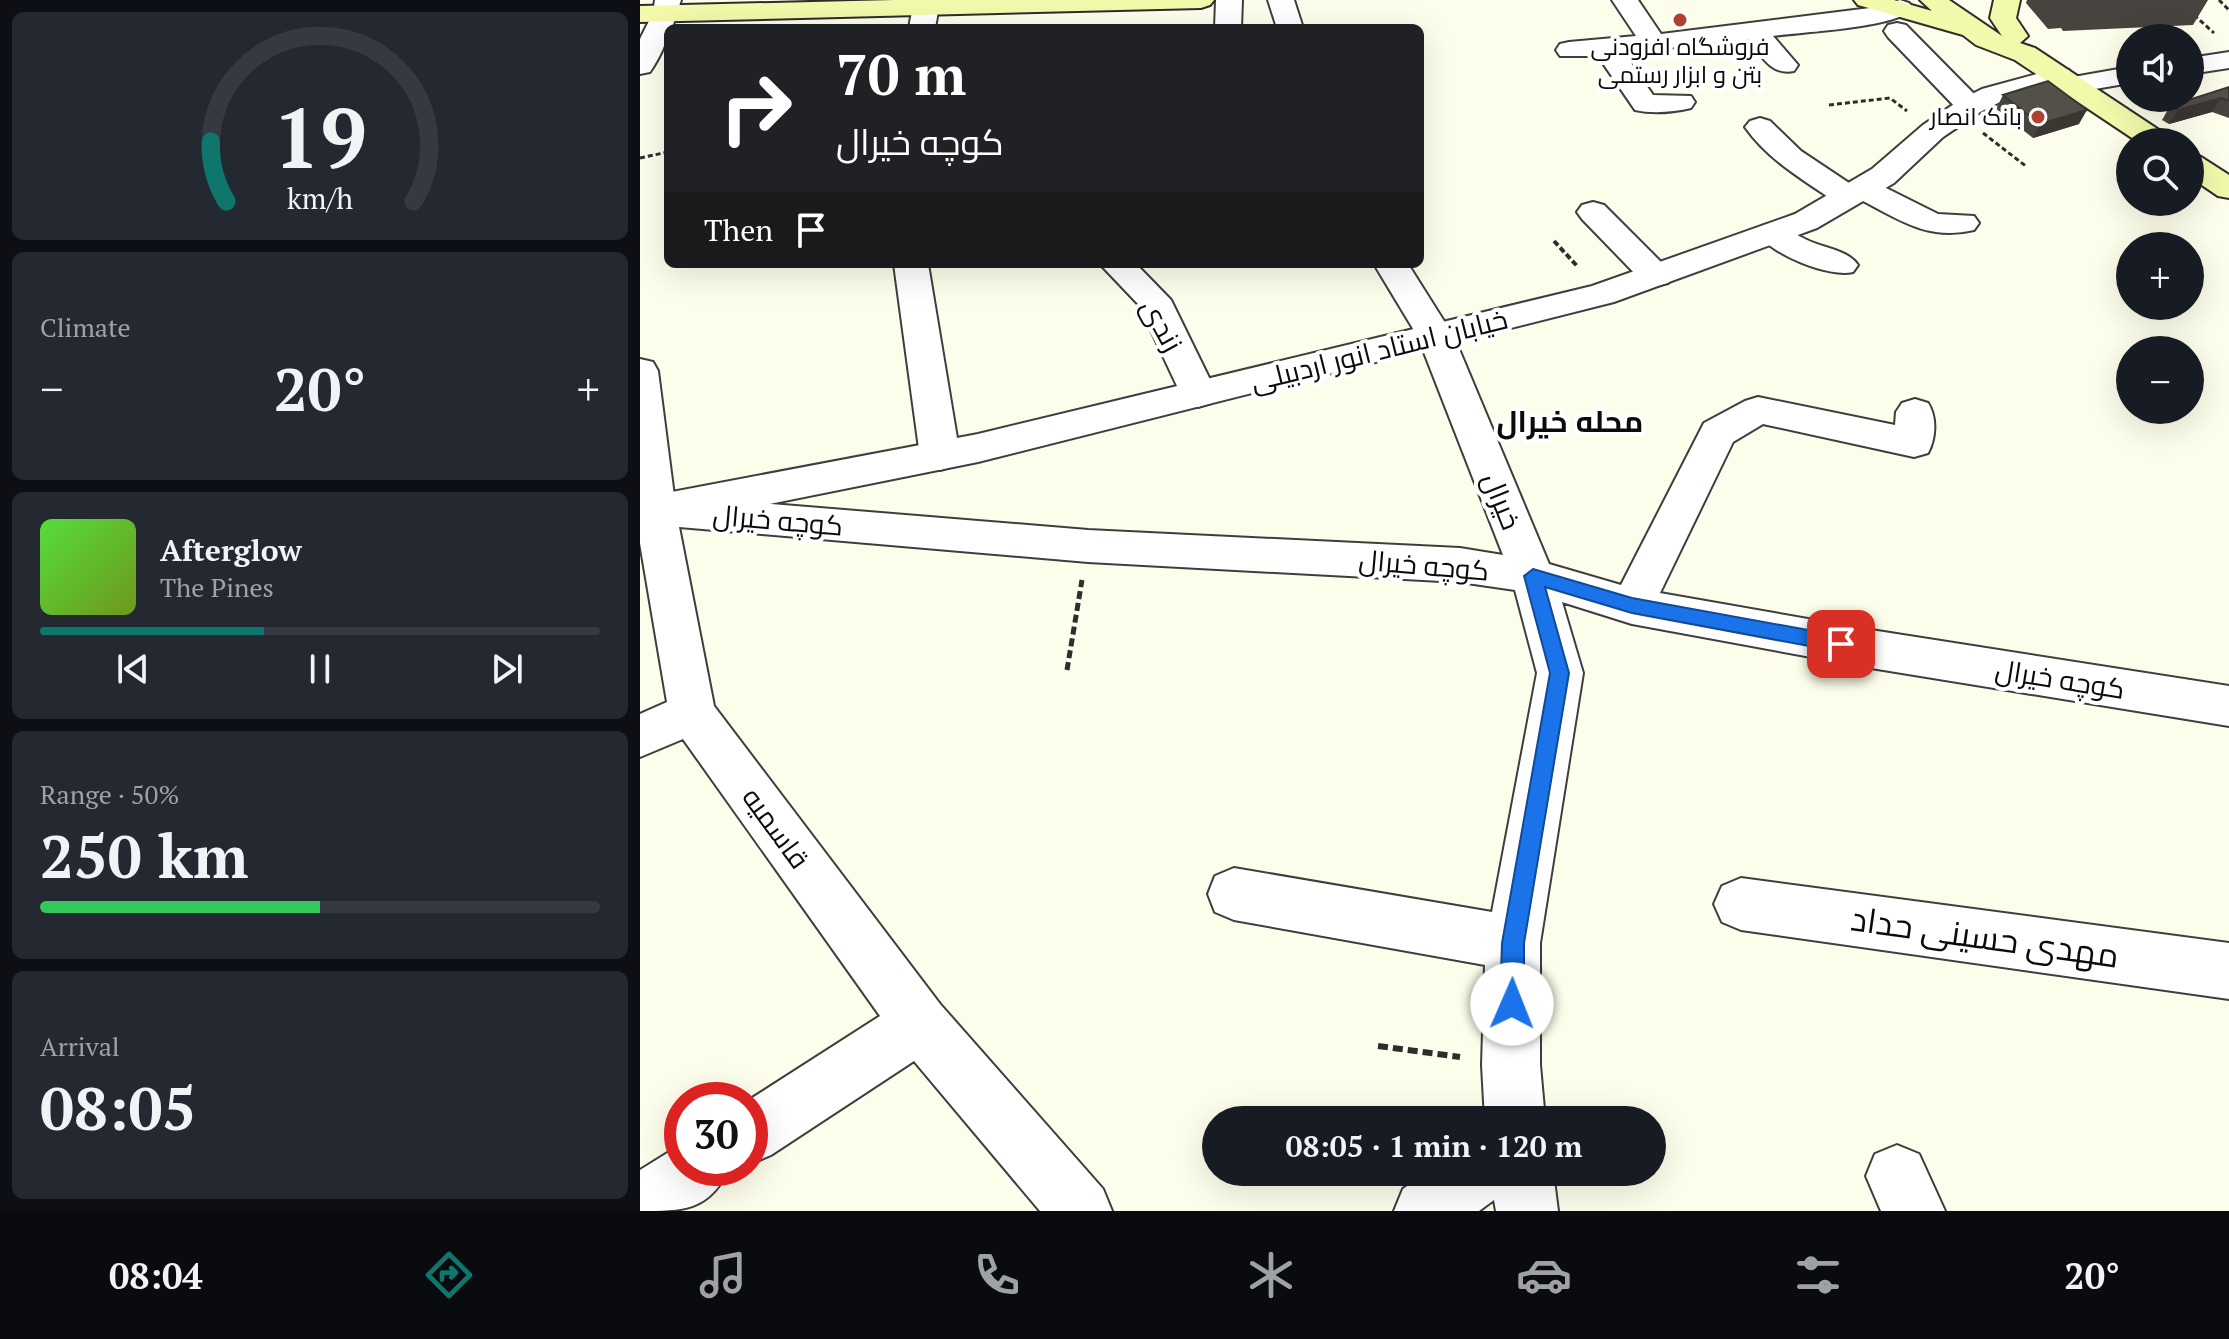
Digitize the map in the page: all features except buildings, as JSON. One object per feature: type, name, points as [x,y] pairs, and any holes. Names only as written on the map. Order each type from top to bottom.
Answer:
[{"type":"main road","points":[[658,9],[925,12],[1201,0]]},
{"type":"main road","points":[[1867,0],[1898,19],[1944,21],[1985,39],[2020,45]]},
{"type":"main road","points":[[1933,0],[1985,39]]},
{"type":"main road","points":[[1966,0],[2065,80],[2137,128]]},
{"type":"main road","points":[[2007,0],[2003,18],[2020,45]]},
{"type":"main road","points":[[2204,172],[2229,189]]},
{"type":"street","points":[[1228,24],[1229,0]]},
{"type":"street","points":[[1281,0],[1289,24]]},
{"type":"street","points":[[1625,0],[1654,43]]},
{"type":"street","points":[[640,66],[658,9]]},
{"type":"street","points":[[1569,50],[1654,43],[1882,14],[1898,19],[1953,117]]},
{"type":"street","points":[[1753,28],[1784,65]]},
{"type":"street","points":[[1606,47],[1645,104],[1681,102]]},
{"type":"street","points":[[2204,59],[2224,49]]},
{"type":"street","name":"خیابان استاد انور اردبیلی","points":[[648,512],[940,456],[1602,294],[1806,221],[1883,176],[1953,117],[1992,95],[2065,80],[2116,76]]},
{"type":"street","points":[[1760,127],[1790,157],[1855,192],[1933,224],[1963,223]]},
{"type":"street","points":[[1593,212],[1656,276]]},
{"type":"street","points":[[1773,233],[1794,247],[1841,265]]},
{"type":"street","points":[[912,268],[940,456]]},
{"type":"street","name":"زندی","points":[[1121,268],[1154,300],[1198,394]]},
{"type":"street","name":"خیرال","points":[[1393,268],[1436,337],[1533,576],[1560,673],[1513,943],[1511,1065],[1514,1106]]},
{"type":"street","name":"قاسمیه","points":[[640,371],[648,512],[692,713],[920,1024],[1081,1211]]},
{"type":"street","points":[[1632,606],[1718,433],[1758,410],[1914,443],[1915,412]]},
{"type":"street","name":"کوچه خیرال","points":[[648,512],[1088,546],[1460,565],[1533,576],[1632,606],[1871,649],[2229,706]]},
{"type":"street","points":[[640,736],[692,713]]},
{"type":"street","points":[[1234,894],[1513,943]]},
{"type":"street","name":"مهدی حسینی حداد","points":[[1741,904],[2229,971]]},
{"type":"street","points":[[768,1122],[920,1024]]},
{"type":"street","points":[[640,1206],[671,1186]]},
{"type":"street","points":[[1425,1211],[1461,1186]]},
{"type":"street","points":[[1524,1186],[1527,1211]]},
{"type":"path","points":[[2219,0],[2229,10]]},
{"type":"path","points":[[2188,9],[2224,49]]},
{"type":"path","points":[[1829,105],[1890,98],[1953,117],[2027,167]]},
{"type":"path","points":[[640,158],[664,153]]},
{"type":"path","points":[[1067,670],[1088,546]]},
{"type":"path","points":[[1378,1046],[1511,1065]]},
{"type":"place","name":"فروشگاه افزودنی بتن و ابزار رستمی","points":[[1680,20]]},
{"type":"place","name":"بانک انصار","points":[[2038,117]]},
{"type":"district","name":"محله خیرال","points":[[1570,422]]},
{"type":"route","points":[[1512,1004],[1513,943],[1560,673],[1533,576],[1632,606],[1841,644]]}]
